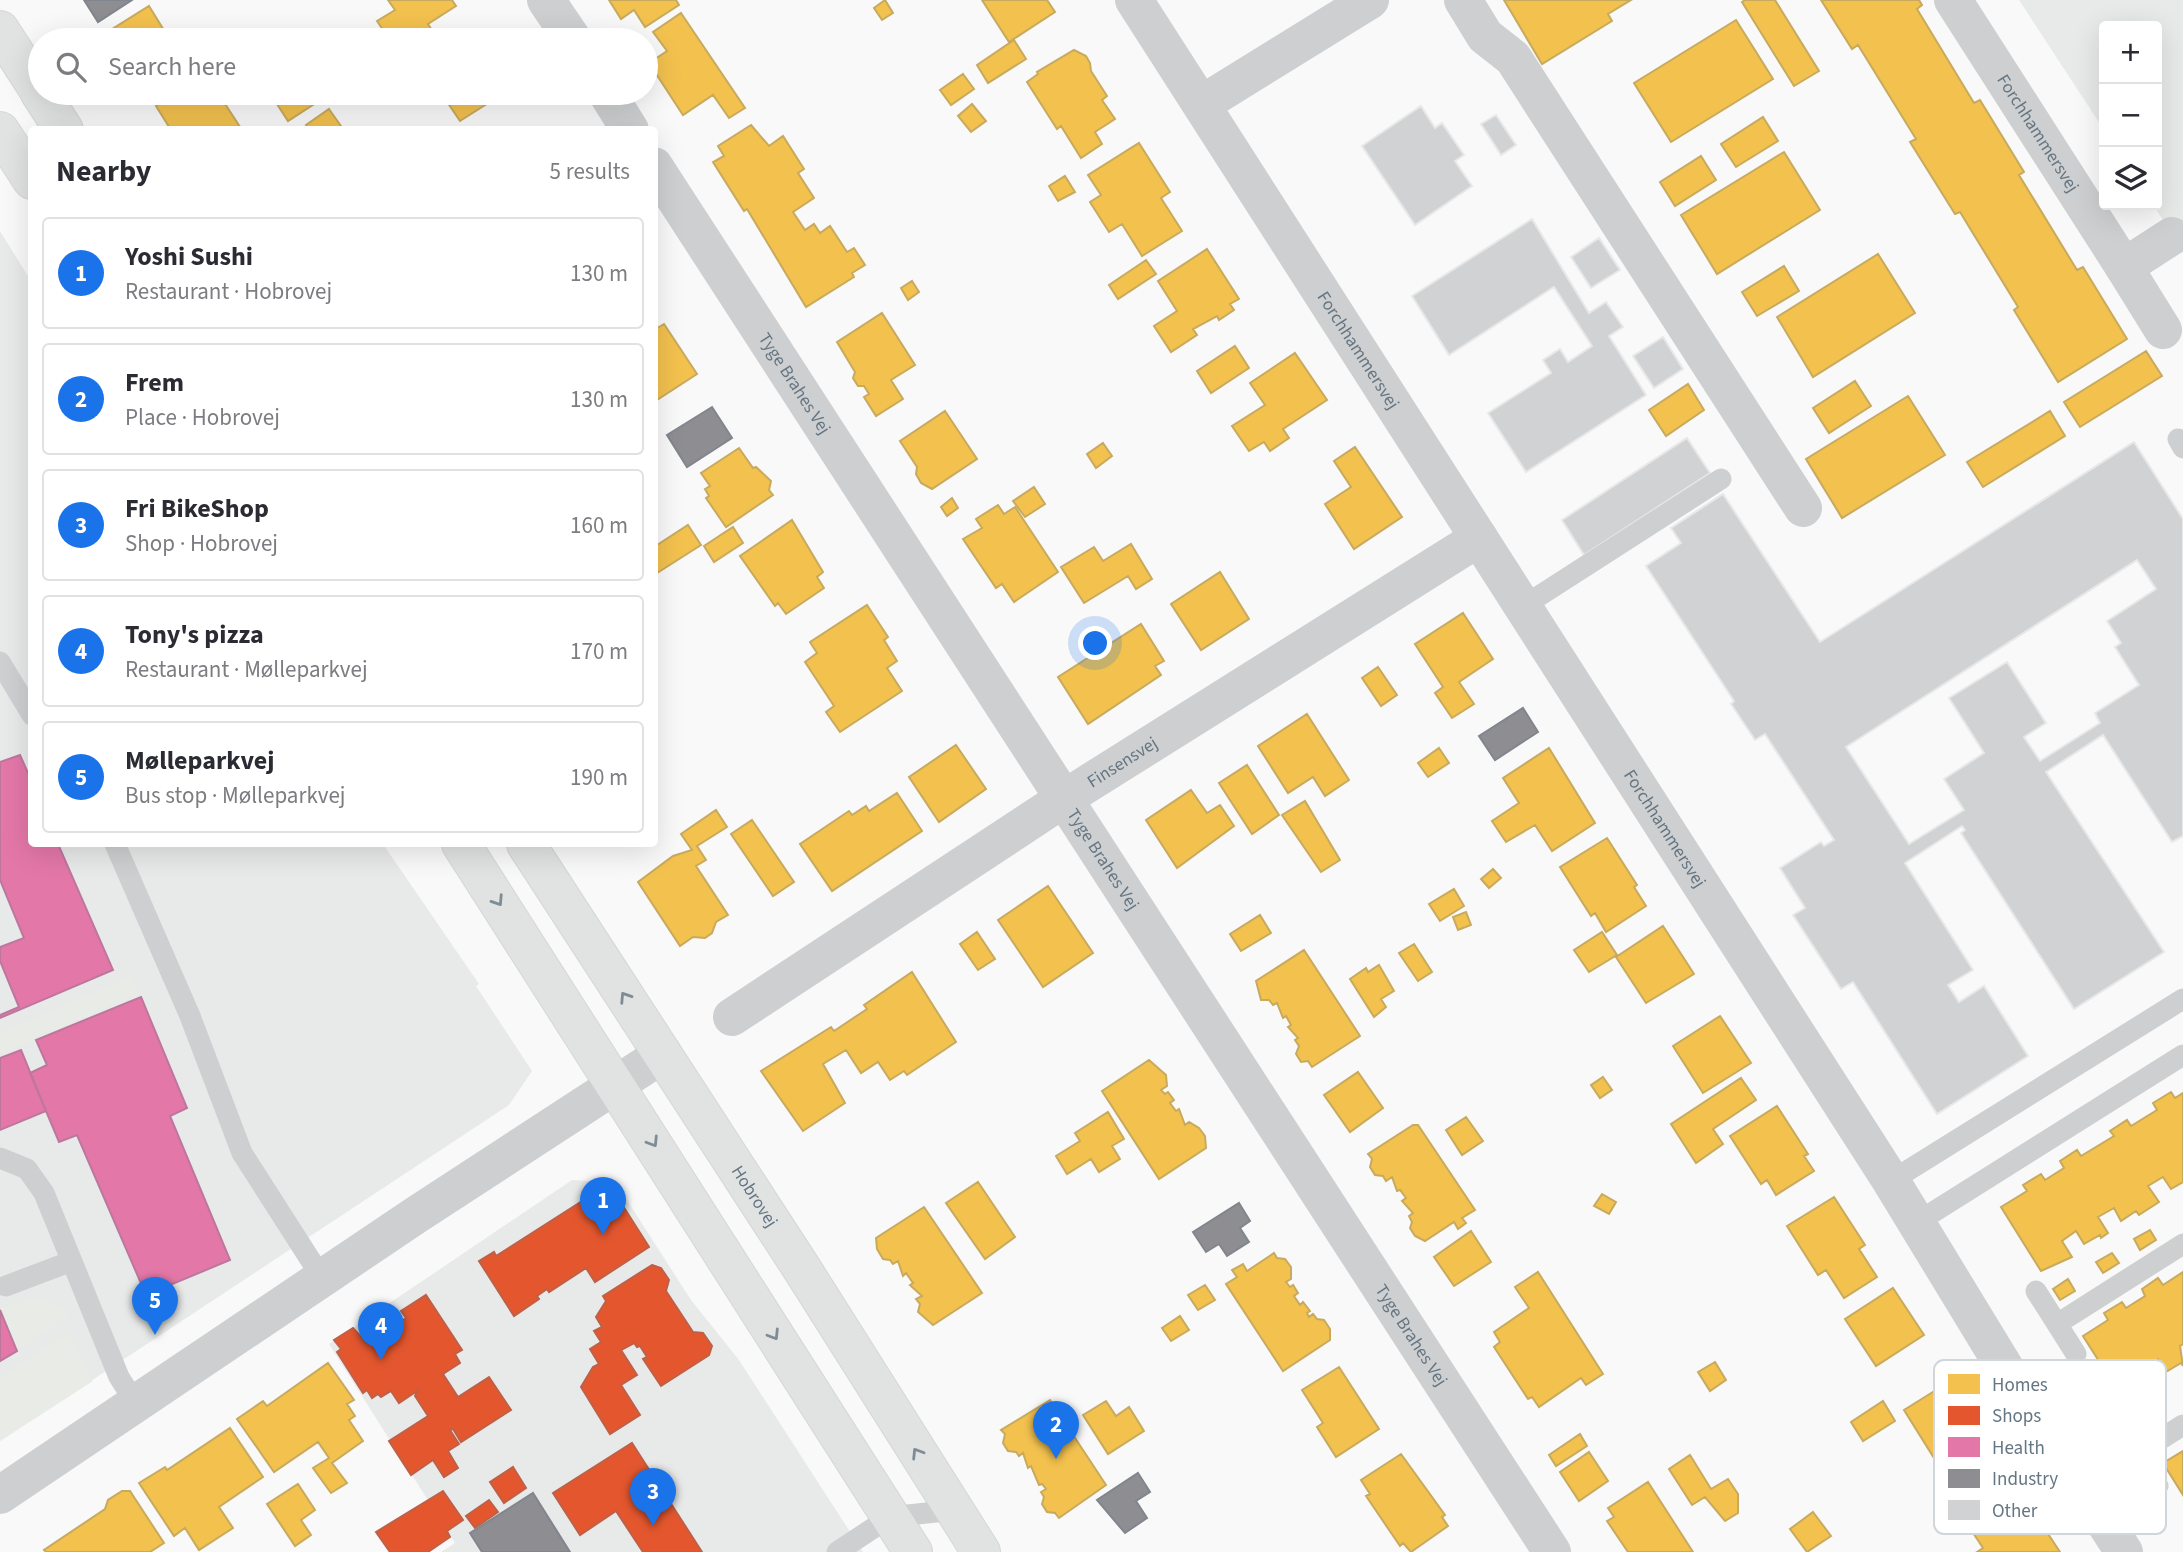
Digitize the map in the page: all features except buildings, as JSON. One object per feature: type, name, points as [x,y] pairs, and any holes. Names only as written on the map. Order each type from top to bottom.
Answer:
[{"type":"main road","points":[[0,30],[28,74]]},
{"type":"main road","points":[[48,105],[61,126]]},
{"type":"main road","points":[[0,131],[28,174]]},
{"type":"main road","points":[[463,847],[914,1552]]},
{"type":"main road","name":"Hobrovej","points":[[528,847],[981,1552]]},
{"type":"street","points":[[546,0],[565,28]]},
{"type":"street","name":"Forchhammersvej","points":[[1134,0],[1891,1181],[2003,1360]]},
{"type":"street","points":[[1202,104],[1370,0]]},
{"type":"street","points":[[1464,0],[1485,36],[1513,58],[1803,508]]},
{"type":"street","name":"Forchhammersvej","points":[[1953,0],[2163,330]]},
{"type":"street","points":[[615,105],[628,126]]},
{"type":"street","name":"Tyge Brahes Vej","points":[[658,172],[1552,1552]]},
{"type":"street","points":[[2124,267],[2172,236]]},
{"type":"street","name":"Finsensvej","points":[[732,1017],[1065,798],[1479,538]]},
{"type":"street","points":[[0,1495],[322,1278],[663,1054]]},
{"type":"street","name":"Forchhammersvej","points":[[2113,1534],[2124,1552]]},
{"type":"lane","points":[[1522,607],[1721,478]]},
{"type":"lane","points":[[0,662],[28,708]]},
{"type":"lane","points":[[116,847],[190,1016],[242,1153],[322,1278]]},
{"type":"lane","points":[[1891,1181],[2183,999]]},
{"type":"lane","points":[[1916,1223],[2183,1055]]},
{"type":"lane","points":[[0,1158],[27,1169],[44,1193],[119,1377],[136,1405]]},
{"type":"lane","points":[[2057,1324],[2183,1244]]},
{"type":"lane","points":[[6,1286],[72,1261]]},
{"type":"lane","points":[[2036,1291],[2076,1354]]},
{"type":"lane","points":[[2166,1436],[2183,1425]]},
{"type":"lane","points":[[837,1552],[890,1517],[954,1510]]},
{"type":"shaded area","points":[[2019,0],[2183,0],[2183,251],[2156,210],[2162,210],[2162,21],[2099,21],[2099,122]]},
{"type":"shaded area","points":[[0,231],[28,276],[28,847],[385,847],[479,984],[476,986],[532,1071],[509,1105],[0,1441]]},
{"type":"shaded area","points":[[132,976],[139,994],[0,1054],[0,1033]]},
{"type":"shaded area","points":[[572,1180],[616,1183],[691,1300],[739,1360],[863,1552],[441,1552],[455,1543],[329,1344]]},
{"type":"shaded area","points":[[41,1297],[60,1306],[70,1315],[17,1351],[0,1308]]},
{"type":"shaded area","points":[[69,1332],[93,1381],[0,1441],[0,1377]]},
{"type":"place","name":"Yoshi Sushi","points":[[603,1235]]},
{"type":"place","name":"Mølleparkvej","points":[[155,1335]]},
{"type":"place","name":"Tony's pizza","points":[[381,1360]]},
{"type":"place","name":"Frem","points":[[1056,1459]]},
{"type":"place","name":"Fri BikeShop","points":[[653,1526]]}]
